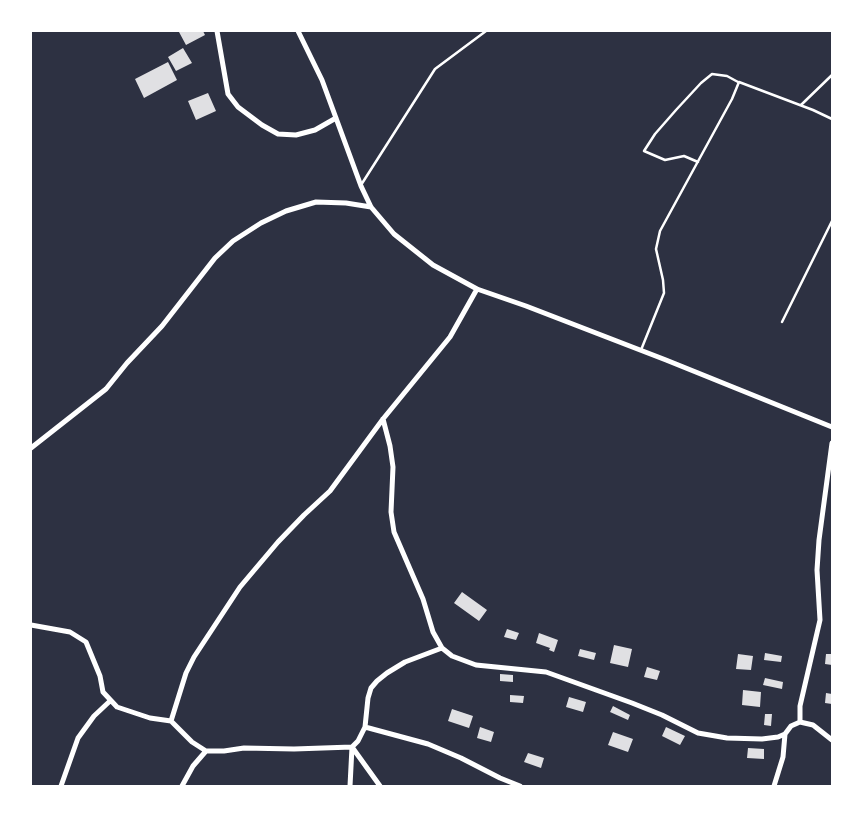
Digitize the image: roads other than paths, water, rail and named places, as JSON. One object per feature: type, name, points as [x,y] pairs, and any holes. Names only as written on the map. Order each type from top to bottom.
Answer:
[{"type":"street","points":[[217,31],[228,94],[238,106],[262,125],[278,134],[296,135],[314,130],[336,118]]},
{"type":"street","points":[[298,31],[322,80],[361,186],[371,207],[394,234],[433,265],[478,289],[641,350],[832,427]]},
{"type":"street","points":[[31,448],[106,389],[127,363],[162,326],[215,258],[232,241],[286,211],[316,202],[371,207]]},
{"type":"street","points":[[171,721],[186,673],[194,656],[240,588],[291,528],[330,491],[382,419],[450,338],[478,289]]},
{"type":"street","points":[[382,419],[394,467],[391,512],[394,532],[423,599],[434,632],[442,648],[452,656],[476,665],[546,672],[632,702],[698,733],[721,737],[754,739],[778,737],[785,734],[791,726],[800,722],[812,725],[832,740]]},
{"type":"street","points":[[800,722],[800,706],[820,620],[817,570],[819,540],[832,443]]},
{"type":"street","points":[[31,625],[70,632],[86,642],[100,676],[103,692],[110,701],[117,707],[131,712],[150,718],[171,721],[192,742],[206,751],[244,748],[352,747]]},
{"type":"street","points":[[350,786],[352,747],[358,741],[365,727],[368,698],[372,688],[387,673],[405,662],[442,648]]},
{"type":"street","points":[[61,786],[78,738],[94,716],[110,701]]},
{"type":"street","points":[[365,727],[428,744],[520,786]]},
{"type":"street","points":[[774,786],[783,757],[785,734]]},
{"type":"street","points":[[352,747],[380,786]]},
{"type":"street","points":[[182,786],[206,751]]},
{"type":"lane","points":[[361,186],[435,69],[486,31]]},
{"type":"lane","points":[[698,162],[684,156],[665,160],[644,151],[655,134],[676,110],[712,74],[727,76],[832,119]]},
{"type":"lane","points":[[801,106],[832,75]]},
{"type":"lane","points":[[641,350],[664,293],[656,249],[660,231],[732,99],[739,82]]},
{"type":"lane","points":[[782,322],[832,221]]}]
